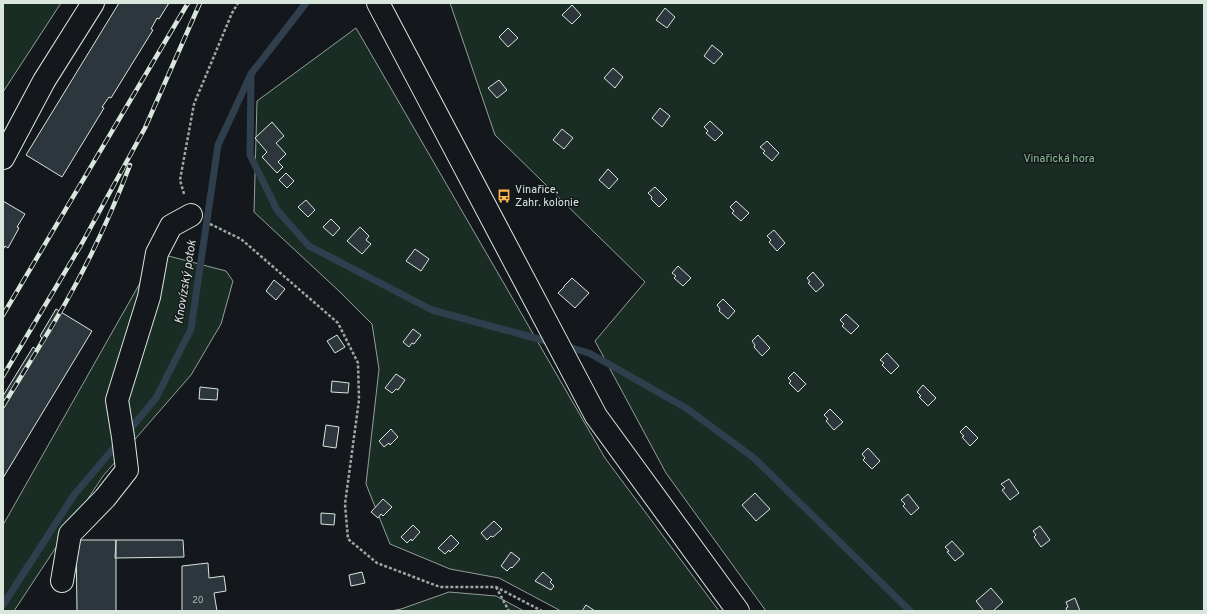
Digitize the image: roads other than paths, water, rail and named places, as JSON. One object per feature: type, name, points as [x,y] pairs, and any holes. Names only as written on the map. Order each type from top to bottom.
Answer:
[{"type":"main road","points":[[3,158],[44,81],[93,3]]},
{"type":"main road","points":[[378,3],[596,416],[738,611]]},
{"type":"main road","points":[[62,581],[70,534],[105,498],[127,470],[117,400],[149,297],[157,253],[171,226],[191,215]]},
{"type":"waterway","name":"Knovízský potok","points":[[127,433],[156,398],[191,329],[218,145],[251,74],[306,3]]},
{"type":"waterway","points":[[251,74],[250,155],[277,210],[309,246],[432,310],[553,343]]},
{"type":"waterway","points":[[565,346],[589,353],[686,408],[754,458],[910,611]]},
{"type":"waterway","name":"Knovízský potok","points":[[3,605],[74,495],[119,442]]},
{"type":"railway","points":[[3,315],[188,3]]},
{"type":"railway","points":[[3,376],[81,245],[145,128],[200,3]]},
{"type":"railway","points":[[3,406],[51,328],[84,269],[101,235],[130,165]]},
{"type":"place","name":"Vinařice, Zahr. kolonie","points":[[504,196]]},
{"type":"park label","name":"Vinařická hora","points":[[1059,159]]}]
